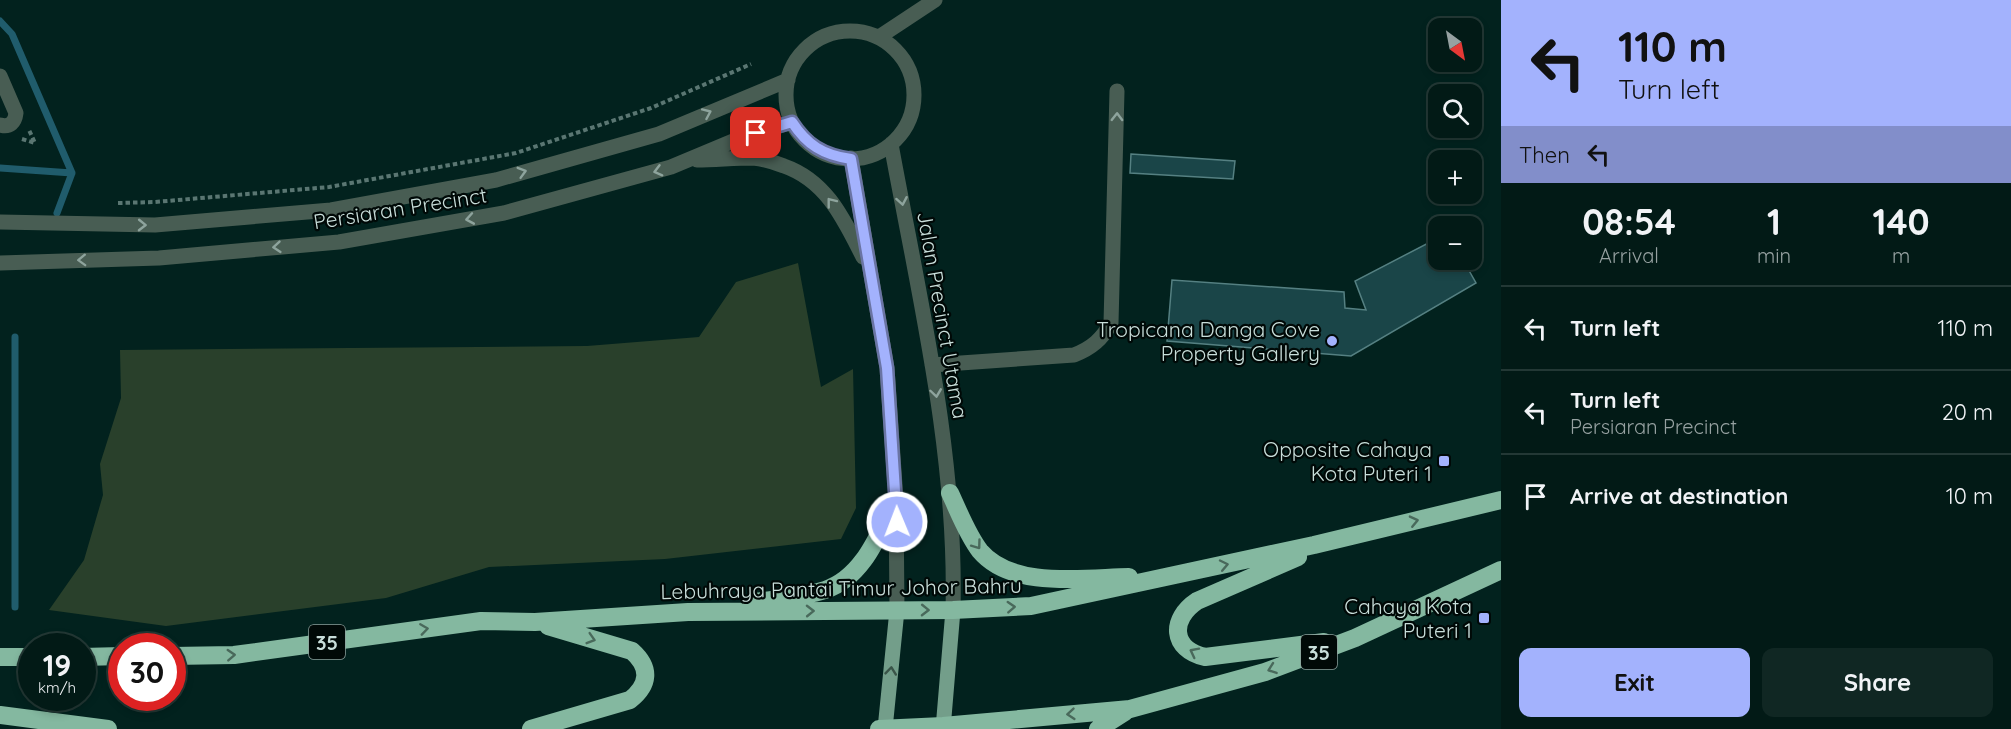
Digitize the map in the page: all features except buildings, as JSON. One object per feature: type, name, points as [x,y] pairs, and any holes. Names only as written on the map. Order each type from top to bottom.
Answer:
[{"type":"highway","points":[[950,493],[972,539],[981,551],[1001,568],[1012,573],[1047,578],[1167,577]]},
{"type":"highway","points":[[688,612],[812,593],[839,583],[863,562],[896,500]]},
{"type":"highway","name":"Lebuhraya Pantai Timur Johor Bahru","points":[[186,656],[234,655],[481,621],[535,622],[688,612],[953,610],[1031,606],[1345,538],[1501,500]]},
{"type":"highway","points":[[1345,538],[1197,601],[1181,616],[1178,633],[1187,650],[1194,655],[1204,657],[1355,638]]},
{"type":"highway","name":"35","points":[[879,729],[943,727],[1130,709],[1265,672],[1355,638],[1501,570]]},
{"type":"highway","points":[[531,729],[630,700],[644,684],[645,675],[645,668],[639,657],[632,651],[535,622]]},
{"type":"highway","points":[[0,657],[18,657]]},
{"type":"highway","points":[[1098,729],[1130,709]]},
{"type":"highway","points":[[0,716],[108,729]]},
{"type":"main road","points":[[885,729],[897,609]]},
{"type":"main road","points":[[943,727],[953,610]]},
{"type":"street","points":[[879,37],[935,0]]},
{"type":"street","points":[[847,31],[863,32],[879,37],[903,58],[914,87],[914,103],[910,118],[902,132],[891,144],[865,157],[851,159],[836,157],[816,148],[800,134],[792,122],[786,94],[788,80],[803,51],[823,37],[847,31]]},
{"type":"street","points":[[0,76],[16,112],[12,124],[0,125]]},
{"type":"street","name":"Persiaran Precinct","points":[[0,222],[155,225],[331,210],[495,180],[659,134],[788,80]]},
{"type":"street","points":[[932,364],[1074,354],[1089,348],[1105,334],[1111,323],[1117,91]]},
{"type":"street","name":"Persiaran Precinct","points":[[0,262],[159,258],[339,242],[504,213],[671,167],[738,139],[792,122]]},
{"type":"street","name":"Jalan Precinct Utama","points":[[891,144],[932,364],[950,493],[954,564],[953,610]]},
{"type":"street","points":[[687,161],[755,158],[794,169],[810,179],[832,201],[870,271]]},
{"type":"street","points":[[851,159],[887,368],[896,500],[897,609]]},
{"type":"path","points":[[108,204],[329,187],[516,153],[651,108],[751,64]]},
{"type":"green space","points":[[798,263],[821,387],[853,369],[856,508],[841,539],[665,559],[489,567],[386,598],[166,626],[49,610],[84,560],[103,495],[100,464],[121,398],[120,350],[587,346],[699,337],[736,282]]},
{"type":"waterway","points":[[0,21],[12,34],[72,173],[57,213]]},
{"type":"waterway","points":[[0,168],[72,173]]},
{"type":"waterway","points":[[15,337],[15,607]]},
{"type":"place","name":"Tropicana Danga Cove Property Gallery","points":[[1332,341]]},
{"type":"place","name":"Opposite Cahaya Kota Puteri 1","points":[[1444,461]]},
{"type":"place","name":"Cahaya Kota Puteri 1","points":[[1484,618]]},
{"type":"route","points":[[756,133],[792,122],[810,144],[822,152],[851,159],[887,368],[897,522]]}]
